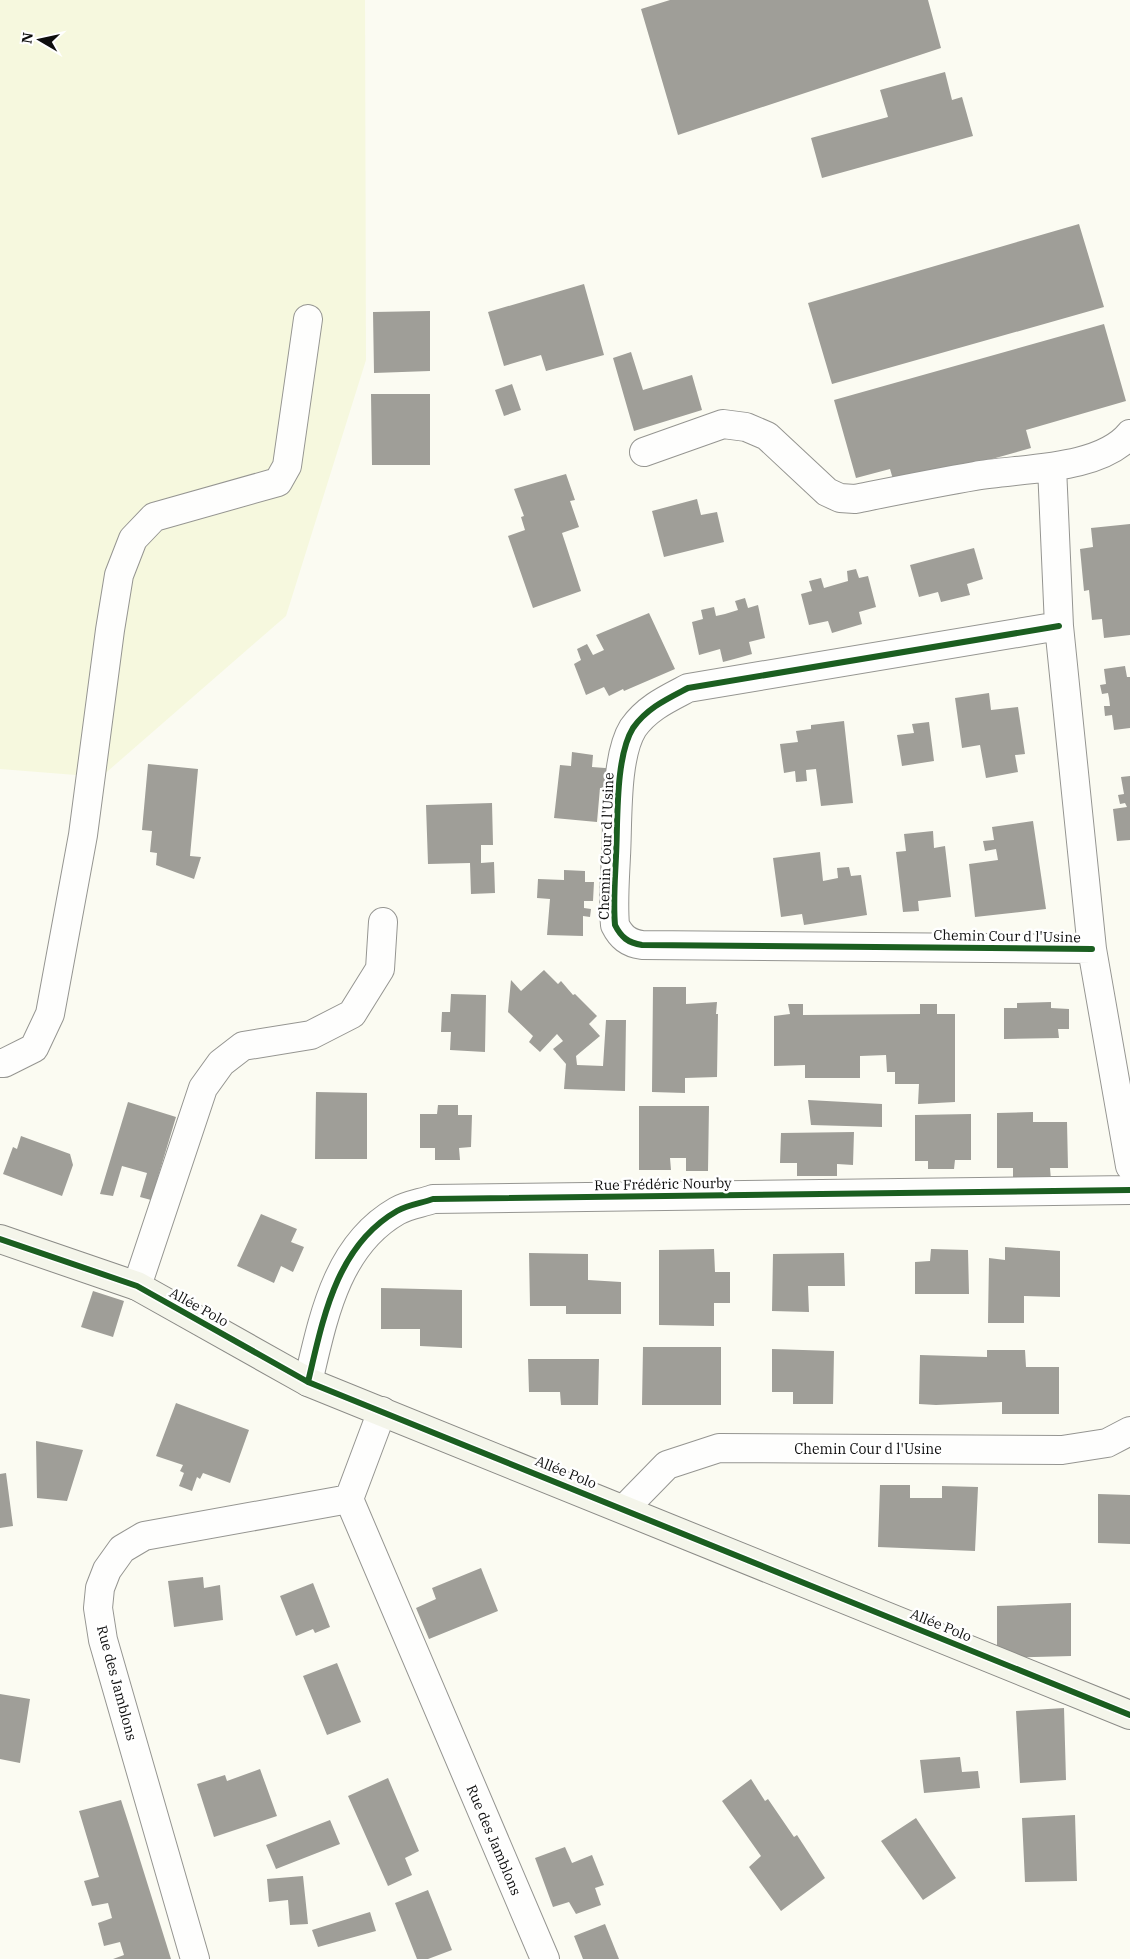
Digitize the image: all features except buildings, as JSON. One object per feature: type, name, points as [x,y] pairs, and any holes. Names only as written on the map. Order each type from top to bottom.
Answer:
[{"type":"street","points":[[0,1063],[4,1063],[34,1048],[50,1014],[83,834],[119,575],[133,539],[154,517],[278,482],[287,466],[308,320]]},
{"type":"street","points":[[644,452],[723,424],[746,427],[767,436],[827,492],[840,498],[854,499],[977,475],[1052,467],[1094,458],[1124,441],[1130,434]]},
{"type":"street","name":"Chemin Cour d l'Usine","points":[[1052,467],[1059,626],[1092,949],[1130,1166]]},
{"type":"street","name":"Chemin Cour d l'Usine","points":[[1059,626],[688,688],[655,705],[632,730],[623,757],[620,784],[614,925],[618,933],[625,939],[642,945],[1092,949]]},
{"type":"street","points":[[137,1286],[203,1088],[221,1063],[243,1046],[312,1035],[352,1014],[380,969],[383,922]]},
{"type":"street","name":"Rue Frédéric Nourby","points":[[308,1382],[325,1311],[344,1266],[369,1231],[398,1210],[433,1199],[1130,1190]]},
{"type":"street","name":"Allée Polo","points":[[0,1238],[137,1286],[308,1382],[1130,1715]]},
{"type":"street","points":[[349,1499],[382,1411]]},
{"type":"street","name":"Chemin Cour d l'Usine","points":[[624,1509],[667,1465],[718,1448],[1062,1450],[1107,1443],[1130,1431]]},
{"type":"street","name":"Rue des Jamblons","points":[[195,1959],[103,1640],[98,1608],[100,1588],[107,1570],[122,1549],[144,1536],[349,1499],[545,1959]]},
{"type":"green space","points":[[0,0],[365,0],[366,360],[286,616],[101,777],[0,769]]},
{"type":"cycle path","points":[[1059,626],[688,688],[658,705],[633,728],[623,755],[618,790],[614,899],[615,925],[626,939],[642,945],[1092,949]]},
{"type":"cycle path","points":[[308,1382],[335,1286],[359,1244],[376,1226],[397,1211],[433,1199],[1130,1190]]},
{"type":"cycle path","points":[[0,1239],[137,1286],[308,1382],[1130,1715]]}]
